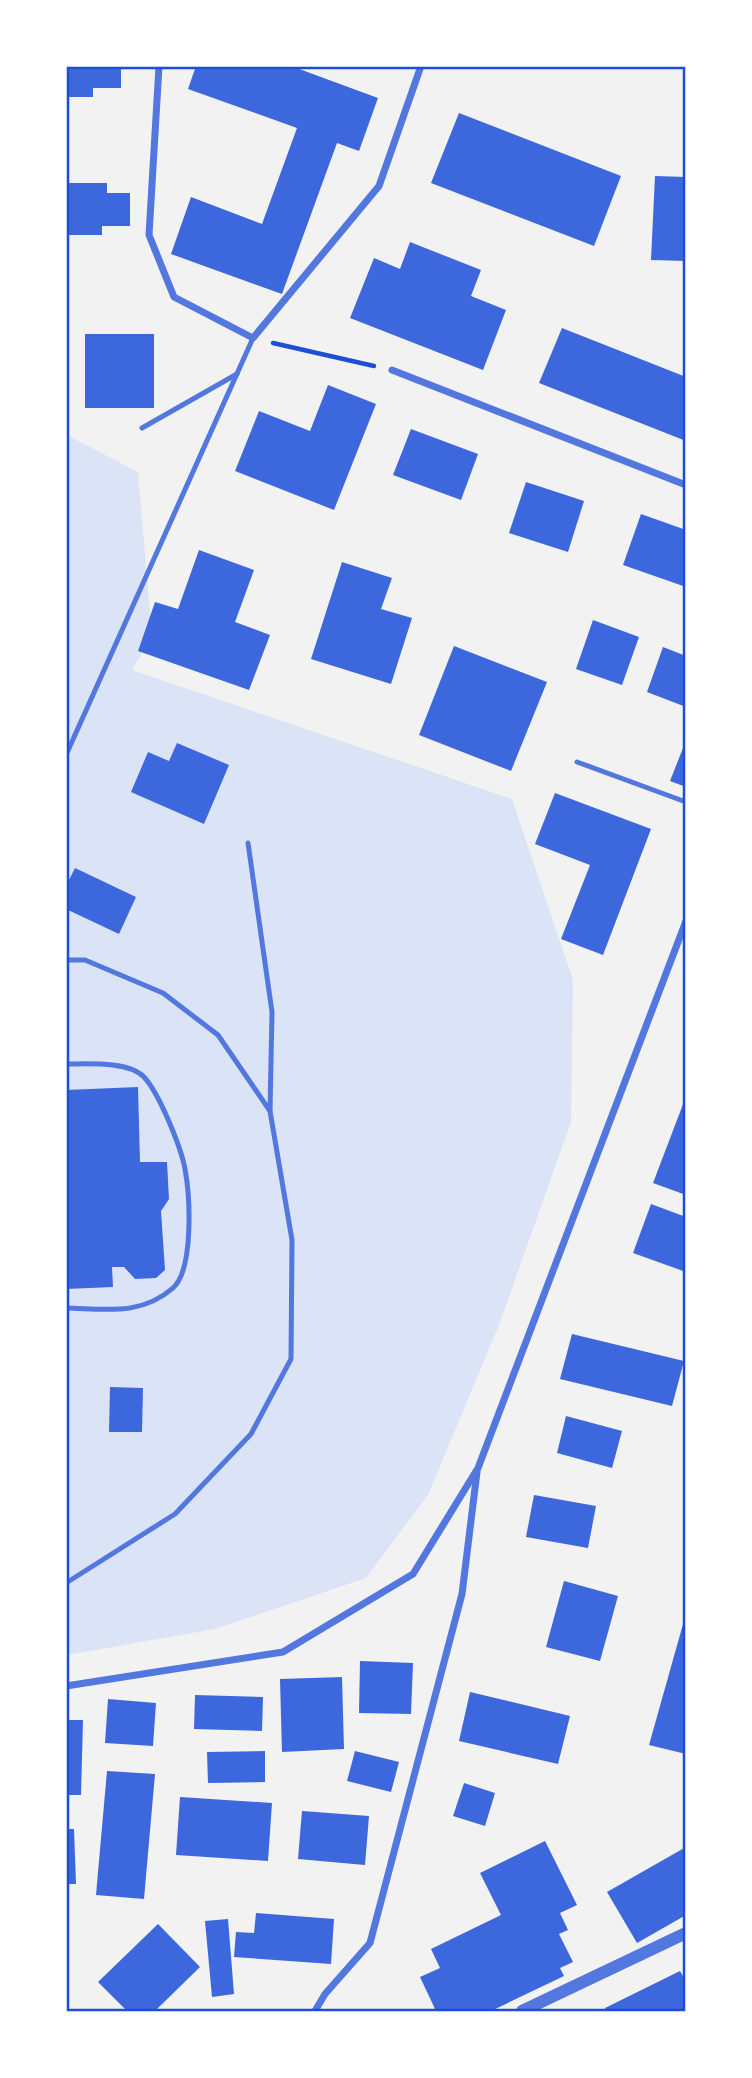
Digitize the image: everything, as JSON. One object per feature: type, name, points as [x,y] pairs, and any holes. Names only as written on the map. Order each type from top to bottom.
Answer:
[{"type":"street","points":[[159,66],[149,235],[174,297],[253,338],[379,186],[421,66]]},
{"type":"street","points":[[392,370],[685,485]]},
{"type":"street","points":[[66,1686],[283,1652],[413,1574],[478,1468],[685,921]]},
{"type":"street","points":[[315,2011],[325,1994],[370,1943],[462,1594],[478,1468]]},
{"type":"street","points":[[522,2011],[685,1933]]},
{"type":"lane","points":[[66,755],[253,338]]},
{"type":"lane","points":[[142,428],[237,373]]},
{"type":"lane","points":[[577,762],[685,802]]},
{"type":"lane","points":[[66,1583],[175,1514],[251,1434],[291,1359],[292,1240],[270,1111],[272,1012],[248,843]]},
{"type":"lane","points":[[66,960],[85,960],[163,993],[218,1035],[270,1111]]},
{"type":"lane","points":[[66,1065],[114,1065],[143,1076],[175,1134],[186,1170],[189,1257],[175,1287],[136,1310],[66,1308]]},
{"type":"path","points":[[253,338],[392,370]]},
{"type":"shaded area","points":[[67,435],[138,472],[152,636],[132,670],[512,799],[573,980],[571,1122],[499,1325],[428,1495],[366,1578],[215,1629],[67,1655]]},
{"type":"building","points":[[66,66],[121,66],[121,88],[93,88],[93,97],[66,97]]},
{"type":"building","points":[[196,66],[291,66],[378,98],[359,151],[337,143],[282,294],[171,254],[191,197],[262,224],[297,128],[188,89]]},
{"type":"building","points":[[459,113],[621,176],[594,246],[431,183]]},
{"type":"building","points":[[655,176],[686,177],[686,261],[651,260]]},
{"type":"building","points":[[69,183],[107,183],[107,193],[130,193],[130,226],[102,226],[102,235],[66,235]]},
{"type":"building","points":[[410,242],[481,270],[471,296],[506,310],[483,370],[350,318],[374,258],[400,269]]},
{"type":"building","points":[[562,328],[686,377],[686,441],[539,383]]},
{"type":"building","points":[[85,334],[154,334],[154,408],[85,408]]},
{"type":"building","points":[[328,385],[376,404],[334,510],[235,471],[259,411],[310,431]]},
{"type":"building","points":[[411,429],[478,454],[461,500],[393,475]]},
{"type":"building","points":[[526,482],[584,501],[568,552],[509,533]]},
{"type":"building","points":[[641,514],[686,530],[686,587],[623,565]]},
{"type":"building","points":[[199,550],[254,570],[235,622],[270,635],[249,690],[138,651],[155,602],[178,609]]},
{"type":"building","points":[[342,562],[392,578],[381,609],[412,618],[391,684],[311,659]]},
{"type":"building","points":[[593,620],[639,637],[622,685],[576,669]]},
{"type":"building","points":[[454,646],[547,682],[511,771],[419,735]]},
{"type":"building","points":[[663,647],[686,656],[686,707],[647,692]]},
{"type":"building","points":[[177,743],[229,765],[204,824],[131,792],[148,752],[169,761]]},
{"type":"building","points":[[686,743],[686,787],[670,781]]},
{"type":"building","points":[[555,793],[651,829],[603,955],[561,939],[590,865],[535,844]]},
{"type":"building","points":[[75,868],[136,897],[119,934],[66,909],[66,886]]},
{"type":"building","points":[[138,1087],[140,1162],[167,1162],[169,1199],[161,1211],[165,1270],[156,1278],[135,1279],[124,1267],[112,1267],[113,1287],[66,1289],[66,1090]]},
{"type":"building","points":[[686,1099],[686,1195],[653,1183]]},
{"type":"building","points":[[651,1204],[686,1217],[686,1272],[633,1253]]},
{"type":"building","points":[[572,1334],[684,1361],[672,1406],[560,1379]]},
{"type":"building","points":[[110,1387],[143,1388],[142,1432],[109,1432]]},
{"type":"building","points":[[566,1416],[622,1431],[612,1468],[557,1453]]},
{"type":"building","points":[[534,1495],[596,1506],[588,1548],[526,1537]]},
{"type":"building","points":[[564,1581],[618,1596],[600,1661],[546,1647]]},
{"type":"building","points":[[686,1618],[686,1754],[649,1745]]},
{"type":"building","points":[[360,1661],[413,1663],[411,1714],[359,1713]]},
{"type":"building","points":[[342,1677],[344,1749],[282,1752],[280,1679]]},
{"type":"building","points":[[470,1692],[570,1716],[558,1764],[459,1741]]},
{"type":"building","points":[[195,1695],[263,1697],[262,1731],[194,1729]]},
{"type":"building","points":[[108,1699],[156,1703],[153,1746],[105,1743]]},
{"type":"building","points":[[66,1720],[83,1720],[81,1795],[66,1795]]},
{"type":"building","points":[[265,1751],[265,1782],[208,1783],[207,1752]]},
{"type":"building","points":[[355,1751],[399,1762],[391,1792],[347,1781]]},
{"type":"building","points":[[107,1771],[155,1774],[144,1899],[96,1895]]},
{"type":"building","points":[[464,1783],[495,1793],[485,1826],[453,1816]]},
{"type":"building","points":[[180,1797],[272,1803],[268,1861],[176,1855]]},
{"type":"building","points":[[302,1811],[369,1816],[365,1865],[298,1859]]},
{"type":"building","points":[[66,1829],[74,1829],[76,1884],[66,1884]]},
{"type":"building","points":[[545,1841],[577,1905],[560,1913],[568,1930],[559,1934],[573,1962],[560,1968],[564,1976],[491,2011],[436,2011],[420,1977],[440,1968],[431,1949],[501,1915],[480,1873]]},
{"type":"building","points":[[686,1847],[686,1915],[637,1943],[607,1892]]},
{"type":"building","points":[[256,1913],[334,1919],[331,1964],[234,1957],[236,1932],[254,1933]]},
{"type":"building","points":[[228,1919],[234,1994],[212,1997],[205,1921]]},
{"type":"building","points":[[158,1924],[200,1967],[155,2011],[127,2011],[98,1982]]},
{"type":"building","points":[[680,1971],[686,1981],[686,2011],[606,2011],[605,2008]]}]
